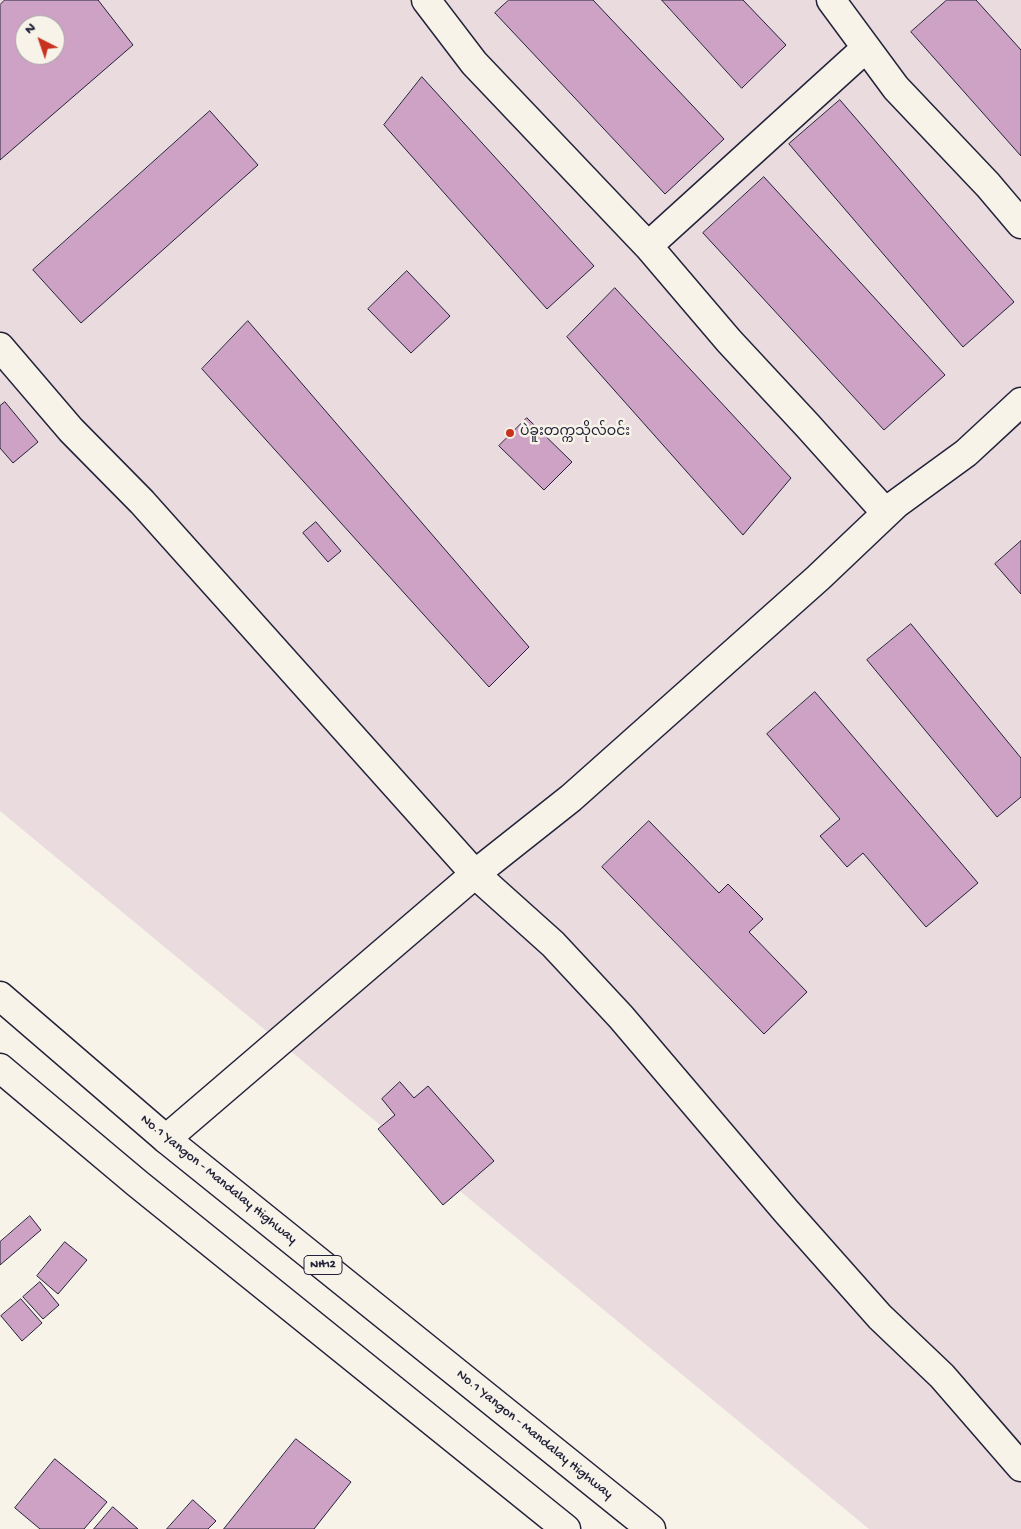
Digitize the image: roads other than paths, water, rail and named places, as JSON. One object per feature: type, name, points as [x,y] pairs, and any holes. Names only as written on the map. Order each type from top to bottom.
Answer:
[{"type":"main road","points":[[426,0],[474,63],[648,246],[729,342],[886,513]]},
{"type":"main road","points":[[831,0],[896,88],[988,185],[1021,224]]},
{"type":"main road","points":[[648,246],[866,48]]},
{"type":"main road","points":[[0,347],[71,430],[142,502],[475,874],[553,944],[622,1017],[786,1211],[880,1317],[942,1376],[1021,1467]]},
{"type":"main road","points":[[166,1139],[475,874],[571,798],[818,578],[896,504],[966,453],[1021,402]]},
{"type":"main road","name":"No.1 Yangon - Mandalay Highway","points":[[0,996],[166,1139],[651,1529]]},
{"type":"main road","points":[[0,1068],[138,1184],[566,1529]]},
{"type":"place","name":"ပဲခူးတက္ကသိုလ်ဝင်း","points":[[510,433]]}]
